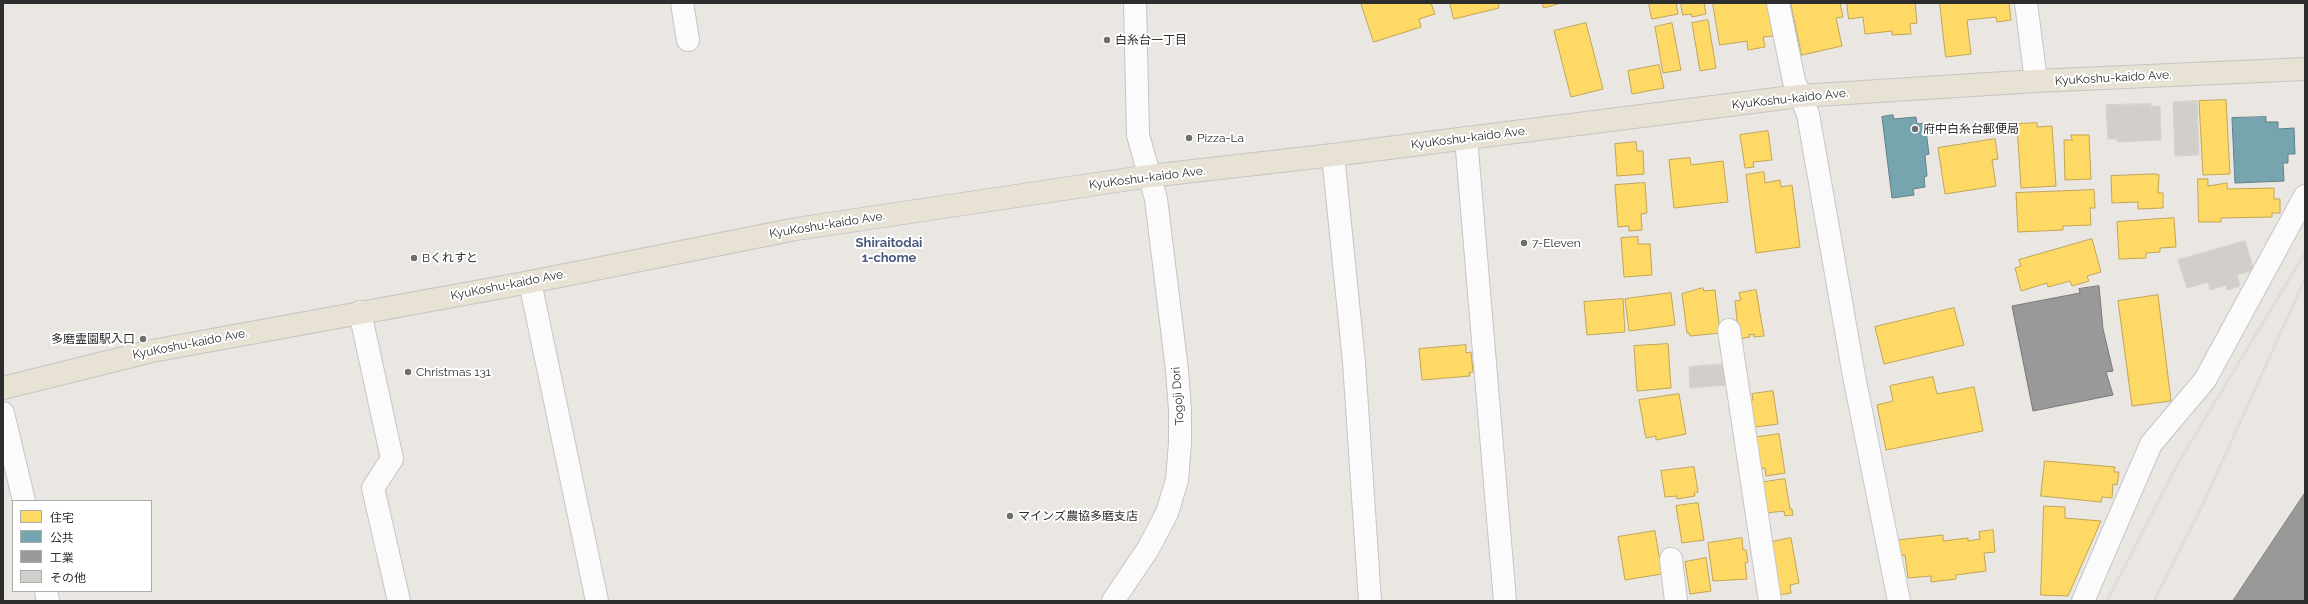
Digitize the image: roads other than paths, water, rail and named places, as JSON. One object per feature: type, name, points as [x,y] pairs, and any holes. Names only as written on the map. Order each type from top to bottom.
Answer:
[{"type":"main road","name":"KyuKoshu-kaido Ave.","points":[[3,388],[152,351],[530,282],[796,229],[1150,176],[1333,155],[1800,96],[2036,82],[2305,69]]},
{"type":"street","points":[[682,3],[688,40]]},
{"type":"street","name":"Togoji Dori","points":[[1115,601],[1148,549],[1167,513],[1177,480],[1180,443],[1180,410],[1156,199],[1138,135],[1135,3]]},
{"type":"street","points":[[1778,3],[1794,81],[1808,114],[1854,376],[1899,601]]},
{"type":"street","points":[[2026,3],[2036,82]]},
{"type":"street","points":[[1466,138],[1505,601]]},
{"type":"street","points":[[1333,155],[1354,362],[1370,601]]},
{"type":"street","points":[[2083,601],[2151,444],[2205,380],[2305,196]]},
{"type":"street","points":[[530,282],[597,601]]},
{"type":"street","points":[[360,312],[392,459],[373,488],[399,601]]},
{"type":"street","points":[[1729,330],[1770,601]]},
{"type":"street","points":[[3,413],[24,500]]},
{"type":"street","points":[[1671,559],[1676,601]]},
{"type":"railway","points":[[2107,601],[2177,465],[2305,253]]},
{"type":"railway","points":[[2154,601],[2203,504],[2305,279]]},
{"type":"place","name":"白糸台一丁目","points":[[1107,40]]},
{"type":"place","name":"府中白糸台郵便局","points":[[1915,129]]},
{"type":"place","name":"Pizza-La","points":[[1189,138]]},
{"type":"place","name":"7-Eleven","points":[[1524,243]]},
{"type":"place","name":"Bくれすと","points":[[414,258]]},
{"type":"place","name":"多磨霊園駅入口","points":[[143,339]]},
{"type":"place","name":"Christmas 131","points":[[408,372]]},
{"type":"place","name":"マインズ農協多磨支店","points":[[1010,516]]},
{"type":"district","name":"Shiraitodai 1-chome","points":[[889,250]]}]
